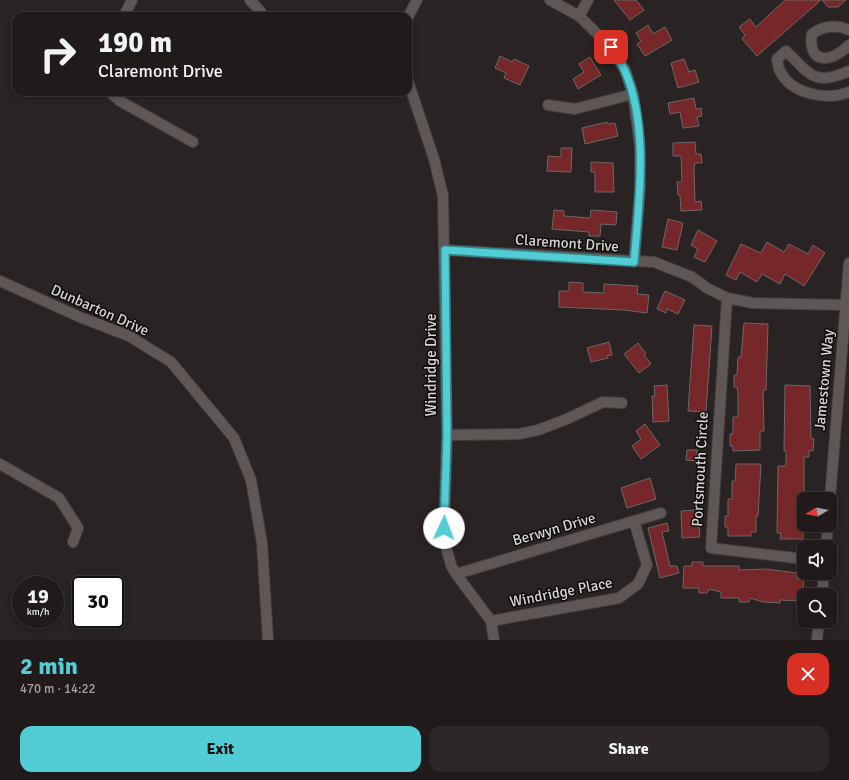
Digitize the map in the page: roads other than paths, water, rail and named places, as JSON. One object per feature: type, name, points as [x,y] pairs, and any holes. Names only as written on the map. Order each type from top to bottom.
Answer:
[{"type":"street","points":[[126,12],[132,0]]},
{"type":"street","points":[[250,0],[261,12]]},
{"type":"street","points":[[411,12],[417,0]]},
{"type":"street","points":[[550,0],[579,16],[611,47],[625,70],[633,94],[640,147],[640,189],[634,262]]},
{"type":"street","points":[[579,16],[588,0]]},
{"type":"street","points":[[849,30],[835,26],[821,27],[812,34],[810,44],[812,51],[817,56],[828,58],[840,54],[849,45]]},
{"type":"street","points":[[849,71],[835,77],[816,78],[803,70],[786,51],[777,59],[779,71],[787,81],[804,92],[824,96],[849,92]]},
{"type":"street","name":"Windridge Drive","points":[[412,93],[427,136],[443,196],[447,435],[444,528],[446,547],[451,565],[456,574],[491,621],[494,640]]},
{"type":"street","points":[[548,105],[575,110],[633,94]]},
{"type":"street","points":[[114,96],[120,101],[193,142]]},
{"type":"street","name":"Claremont Drive","points":[[445,250],[654,262],[692,277],[707,288],[727,298],[753,303],[845,305]]},
{"type":"street","name":"Jamestown Way","points":[[831,492],[849,263]]},
{"type":"street","name":"Dunbarton Drive","points":[[1,283],[75,315],[129,336],[171,362],[234,438],[251,480],[262,543],[268,640]]},
{"type":"street","name":"Portsmouth Circle","points":[[727,298],[711,548],[797,558]]},
{"type":"street","points":[[447,435],[519,434],[538,430],[567,419],[602,402],[622,403]]},
{"type":"street","points":[[0,464],[59,498],[78,528],[73,542]]},
{"type":"street","name":"Berwyn Drive","points":[[456,574],[661,513]]},
{"type":"street","name":"Windridge Place","points":[[491,621],[619,598],[638,584],[647,565],[634,521]]},
{"type":"street","points":[[817,640],[818,628]]}]
